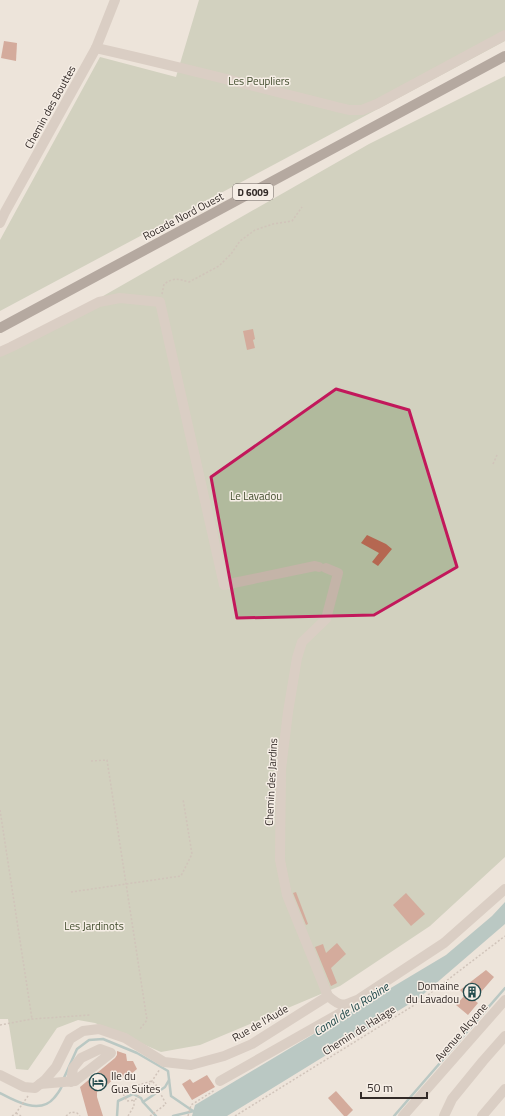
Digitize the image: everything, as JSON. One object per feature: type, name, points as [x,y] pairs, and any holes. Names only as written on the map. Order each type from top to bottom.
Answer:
[{"type":"main road","name":"Rocade Nord Ouest","points":[[0,328],[505,56]]},
{"type":"street","name":"Chemin des Bouttes","points":[[0,223],[96,48],[115,0]]},
{"type":"street","points":[[96,48],[349,110],[362,110],[378,104],[505,35]]},
{"type":"street","points":[[0,352],[99,302],[120,298],[160,302]]},
{"type":"street","name":"Chemin des Jardins","points":[[160,302],[224,585],[315,566],[338,573],[326,619],[302,642],[297,658],[288,712],[281,769],[280,860],[287,895],[328,996]]},
{"type":"street","points":[[328,996],[338,1004],[344,1005],[359,999],[444,943],[505,889]]},
{"type":"street","name":"Rue de l'Aude","points":[[40,1084],[56,1067],[70,1039],[83,1031],[99,1029],[125,1038],[164,1062],[191,1065],[224,1056],[252,1044],[328,996]]},
{"type":"street","name":"Avenue Alcyone","points":[[403,1116],[505,1000]]},
{"type":"street","points":[[220,1081],[342,1012],[344,1005]]},
{"type":"street","points":[[444,1116],[452,1099],[505,1036]]},
{"type":"street","points":[[0,1075],[24,1087],[35,1088],[40,1084],[69,1082]]},
{"type":"street","points":[[482,1116],[505,1090]]},
{"type":"path","points":[[160,302],[164,284],[171,280],[189,282],[204,275],[219,266],[231,254],[240,241],[255,230],[273,224],[292,221],[302,207]]},
{"type":"path","points":[[493,464],[497,455]]},
{"type":"path","points":[[91,761],[107,760],[147,1020],[140,1029]]},
{"type":"path","points":[[72,892],[181,876],[192,854],[183,799]]},
{"type":"path","points":[[0,810],[32,1019]]},
{"type":"path","name":"Chemin de Halage","points":[[235,1116],[416,1004],[505,936]]},
{"type":"path","points":[[0,1025],[32,1019],[90,1015]]},
{"type":"path","points":[[152,1081],[121,1090],[127,1102],[135,1099],[142,1092],[152,1081],[158,1071]]},
{"type":"path","points":[[150,1115],[166,1104],[156,1085],[152,1081]]},
{"type":"path","points":[[188,1116],[191,1105],[218,1088],[220,1081]]},
{"type":"path","points":[[128,1116],[134,1106],[135,1099]]},
{"type":"path","points":[[12,1116],[16,1113],[25,1100]]},
{"type":"path","points":[[66,1116],[71,1112],[80,1116]]},
{"type":"path","points":[[16,1113],[21,1116]]},
{"type":"highlighted area","points":[[336,389],[409,410],[457,567],[374,615],[237,618],[211,477]]},
{"type":"green space","name":"Les Peupliers","points":[[199,0],[505,0],[505,41],[0,311],[0,240],[100,57],[176,77]]},
{"type":"green space","name":"Le Lavadou","points":[[505,76],[505,857],[430,926],[340,986],[200,1045],[161,1052],[95,1023],[78,1020],[57,1028],[28,1070],[16,1069],[8,1019],[0,1019],[0,355],[369,144]]},
{"type":"water","points":[[505,902],[505,924],[419,998],[227,1116],[192,1116],[195,1105],[446,955],[492,916]]},
{"type":"building","points":[[4,41],[17,43],[16,61],[1,58]]},
{"type":"building","points":[[253,329],[255,348],[247,350],[243,331]]},
{"type":"building","points":[[367,535],[386,544],[392,549],[378,566],[372,562],[379,553],[361,543]]},
{"type":"building","points":[[296,892],[308,924],[306,925],[293,893]]},
{"type":"building","points":[[406,893],[425,914],[411,926],[393,905]]},
{"type":"building","points":[[337,943],[346,954],[331,968],[337,983],[331,986],[315,947],[323,944],[326,953]]},
{"type":"building","name":"Domaine du Lavadou","points":[[486,970],[494,977],[474,1000],[478,1003],[468,1015],[456,1005],[465,995],[460,990]]},
{"type":"building","name":"Ile du Gua Suites","points":[[117,1051],[126,1054],[127,1061],[133,1061],[137,1069],[129,1076],[127,1075],[122,1078],[121,1077],[118,1080],[115,1078],[107,1085],[105,1084],[97,1092],[97,1097],[103,1116],[88,1116],[80,1087],[115,1058]]},
{"type":"building","points":[[207,1075],[215,1087],[192,1100],[182,1084],[190,1079],[193,1083]]},
{"type":"building","points":[[336,1091],[353,1110],[347,1116],[344,1116],[328,1098]]},
{"type":"waterway","points":[[394,1116],[505,988]]},
{"type":"waterway","points":[[63,1080],[77,1049],[89,1040],[103,1039],[137,1053],[168,1071],[171,1096],[193,1111]]},
{"type":"waterway","points":[[156,1116],[143,1102],[165,1087],[169,1080]]},
{"type":"waterway","points":[[0,1093],[20,1103],[42,1106],[54,1098],[62,1085]]},
{"type":"waterway","points":[[117,1116],[118,1101],[133,1094],[141,1098],[143,1102]]},
{"type":"waterway","points":[[173,1116],[194,1111]]},
{"type":"place","name":"Domaine du Lavadou","points":[[472,992]]},
{"type":"place","name":"Ile du Gua Suites","points":[[98,1082]]},
{"type":"park label","name":"Les Jardinots","points":[[94,926]]},
{"type":"water label","name":"Canal de la Robine","points":[[351,1009]]}]
